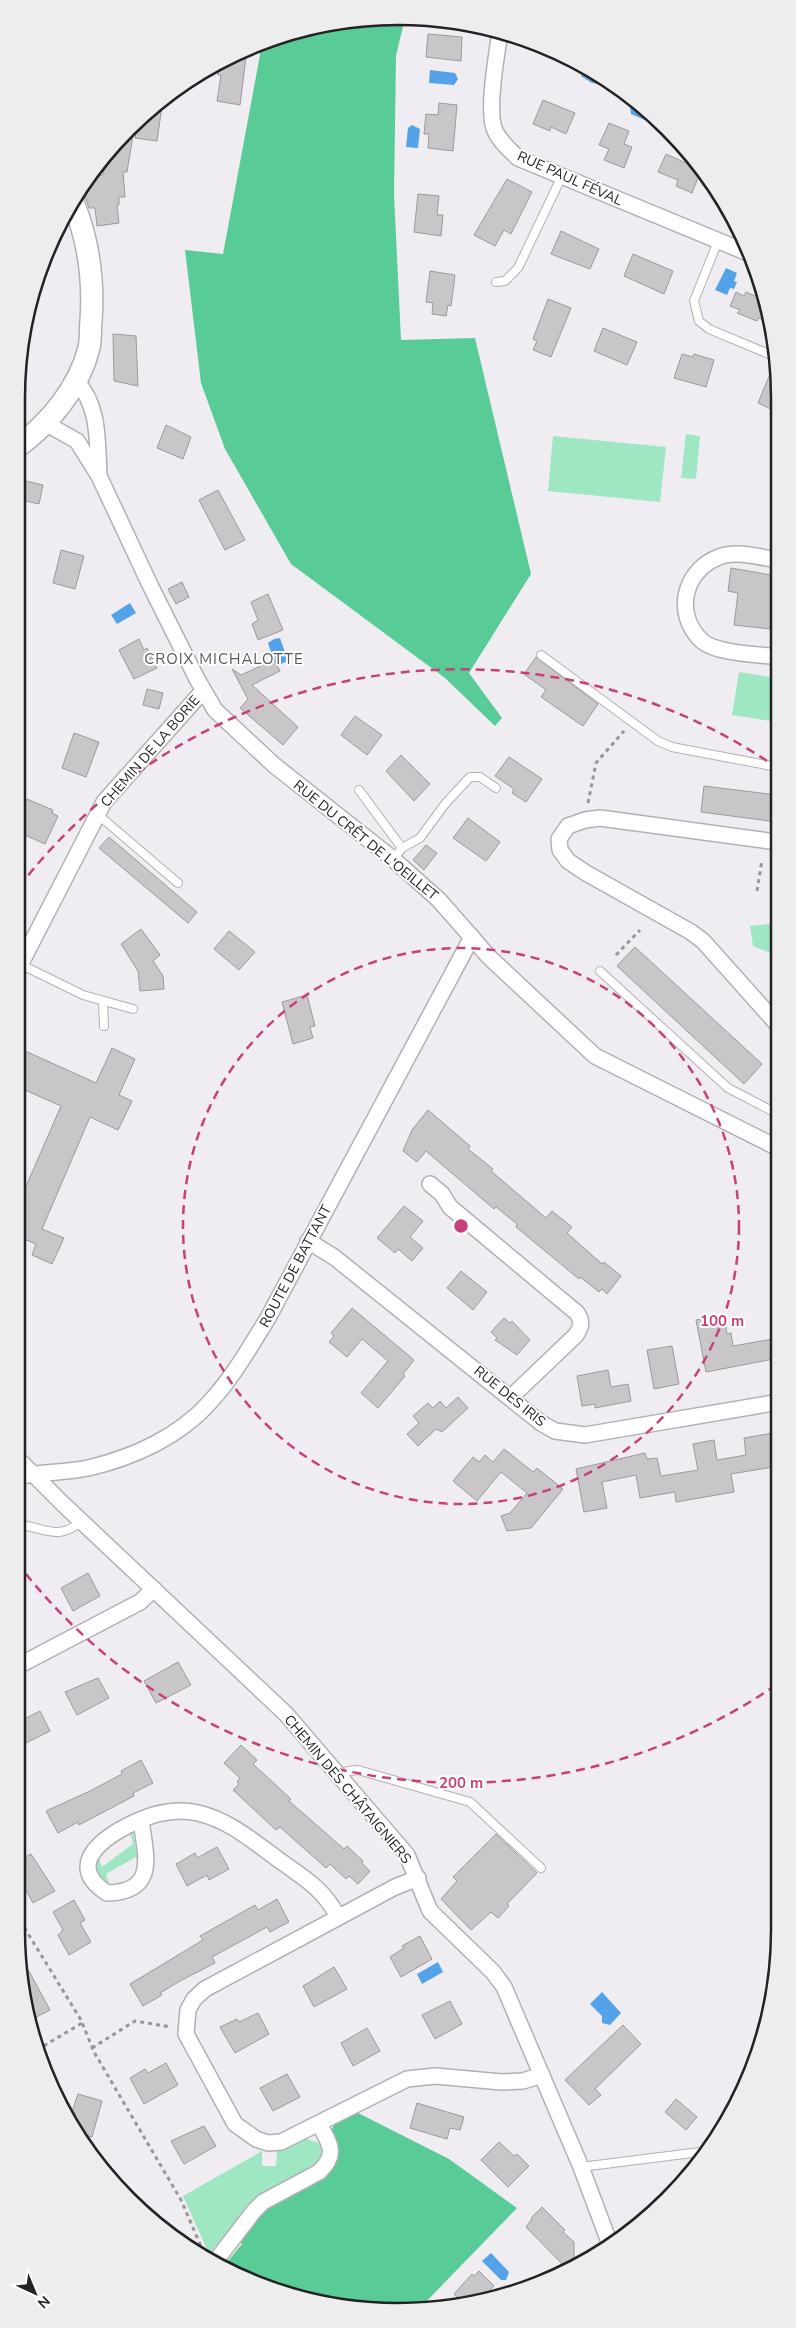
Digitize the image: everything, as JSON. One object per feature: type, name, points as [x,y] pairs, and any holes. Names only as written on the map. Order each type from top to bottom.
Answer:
[{"type":"main road","points":[[25,440],[46,423],[76,381],[89,347],[92,301],[90,258],[82,225],[76,210]]},
{"type":"street","name":"RUE PAUL FÉVAL","points":[[499,39],[492,114],[494,129],[504,145],[518,158],[741,251]]},
{"type":"street","points":[[76,381],[85,390],[95,417],[99,476]]},
{"type":"street","points":[[46,423],[76,440],[99,476]]},
{"type":"street","name":"RUE DU CRÊT DE L'OEILLET","points":[[99,476],[150,585],[203,690],[216,710],[274,765],[398,854],[489,957],[595,1056],[771,1144]]},
{"type":"street","points":[[771,559],[740,555],[720,556],[700,569],[688,585],[684,606],[692,626],[703,641],[724,650],[771,656]]},
{"type":"street","name":"CHEMIN DE LA BORIE","points":[[25,954],[96,814],[104,802],[203,690]]},
{"type":"street","points":[[771,841],[600,818],[585,820],[568,826],[559,838],[560,850],[568,861],[691,932],[703,941],[771,1017]]},
{"type":"street","name":"ROUTE DE BATTANT","points":[[25,1476],[87,1468],[132,1456],[172,1434],[209,1403],[239,1364],[268,1318],[472,937]]},
{"type":"street","points":[[430,1184],[442,1194],[450,1207],[577,1313],[581,1320],[581,1327],[576,1335],[511,1396]]},
{"type":"street","name":"RUE DES IRIS","points":[[308,1241],[334,1257],[511,1396],[541,1423],[555,1431],[585,1435],[771,1403]]},
{"type":"street","name":"CHEMIN DES CHÂTAIGNIERS","points":[[25,1467],[286,1714],[403,1850],[413,1865],[430,1911],[494,1972],[504,1987],[581,2167],[608,2238]]},
{"type":"street","points":[[25,1662],[140,1602],[154,1589]]},
{"type":"street","points":[[141,1820],[146,1861],[145,1873],[136,1884],[128,1889],[107,1893],[92,1879],[88,1867],[89,1858],[108,1837],[126,1825],[141,1820],[175,1811],[214,1817],[233,1827],[321,1890],[338,1917]]},
{"type":"street","points":[[418,1878],[395,1887],[338,1917],[205,1989],[194,1998],[188,2010],[186,2034],[236,2124],[256,2140],[282,2142],[407,2079],[435,2076],[502,2082],[522,2081],[542,2076]]},
{"type":"street","points":[[218,2257],[254,2210],[263,2202],[319,2172],[326,2166],[331,2158],[332,2150],[319,2124]]},
{"type":"lane","points":[[496,282],[505,281],[518,268],[562,176]]},
{"type":"lane","points":[[718,241],[694,301],[699,321],[709,329],[768,354]]},
{"type":"lane","points":[[541,655],[658,741],[672,747],[771,766]]},
{"type":"lane","points":[[359,790],[398,854],[420,838],[445,804],[470,777],[480,776],[496,788]]},
{"type":"lane","points":[[96,814],[178,883]]},
{"type":"lane","points":[[25,971],[82,995],[134,1010]]},
{"type":"lane","points":[[600,971],[728,1088],[771,1110]]},
{"type":"lane","points":[[103,1001],[104,1026]]},
{"type":"lane","points":[[25,1526],[51,1532],[66,1532],[81,1521]]},
{"type":"lane","points":[[341,1778],[348,1771],[358,1770],[470,1802],[542,1868]]},
{"type":"lane","points":[[581,2167],[697,2152]]},
{"type":"path","points":[[585,820],[596,763],[633,721]]},
{"type":"path","points":[[757,891],[762,860]]},
{"type":"path","points":[[616,955],[640,930]]},
{"type":"path","points":[[25,1929],[82,2023],[92,2048],[181,2200],[201,2247]]},
{"type":"path","points":[[92,2048],[135,2021],[186,2028]]},
{"type":"path","points":[[44,2046],[82,2023]]},
{"type":"green space","points":[[403,25],[396,56],[394,194],[401,340],[475,338],[531,574],[469,673],[502,718],[495,726],[445,678],[291,564],[225,449],[201,383],[185,250],[223,254],[259,51],[325,32],[349,28]]},
{"type":"green space","points":[[686,434],[700,436],[696,479],[681,478]]},
{"type":"green space","points":[[553,436],[666,447],[660,502],[548,491]]},
{"type":"green space","points":[[739,672],[771,677],[771,721],[732,715]]},
{"type":"green space","points":[[771,924],[771,953],[753,946],[750,926]]},
{"type":"green space","points":[[133,1831],[139,1869],[136,1857],[106,1874],[110,1886],[102,1880],[98,1873],[96,1866],[98,1856],[102,1867],[133,1844],[130,1832]]},
{"type":"green space","points":[[356,2112],[449,2159],[517,2208],[426,2302],[374,2302],[325,2296],[255,2275],[227,2262],[242,2244],[239,2240],[265,2209],[323,2178],[331,2169],[336,2154],[332,2129],[339,2120]]},
{"type":"green space","points":[[307,2139],[319,2143],[322,2149],[320,2161],[252,2201],[210,2252],[208,2251],[183,2196],[262,2151],[262,2166],[276,2166],[277,2151]]},
{"type":"water","points":[[430,70],[455,73],[458,79],[454,85],[429,83]]},
{"type":"water","points":[[582,74],[599,84],[592,83],[581,76]]},
{"type":"water","points":[[630,107],[647,121],[631,114]]},
{"type":"water","points":[[412,125],[420,129],[418,148],[406,147],[408,128]]},
{"type":"water","points":[[726,268],[737,273],[734,281],[737,282],[734,289],[730,288],[727,295],[715,290]]},
{"type":"water","points":[[130,603],[136,613],[117,624],[111,615]]},
{"type":"water","points":[[280,638],[288,661],[276,666],[268,643]]},
{"type":"water","points":[[438,1962],[443,1972],[422,1984],[417,1974]]},
{"type":"water","points":[[602,1992],[621,2013],[610,2025],[602,2023],[602,2016],[590,2004]]},
{"type":"water","points":[[491,2253],[509,2272],[506,2280],[501,2280],[482,2261]]},
{"type":"building","points":[[428,34],[462,37],[461,61],[426,57]]},
{"type":"building","points":[[246,57],[240,105],[217,101],[221,75],[218,75],[219,71]]},
{"type":"building","points":[[543,100],[575,113],[566,134],[551,127],[550,131],[533,124]]},
{"type":"building","points":[[439,103],[457,105],[453,151],[428,148],[429,134],[424,134],[426,114],[438,115]]},
{"type":"building","points":[[161,110],[157,141],[135,138],[136,132]]},
{"type":"building","points":[[609,123],[629,131],[624,144],[632,147],[624,168],[604,160],[609,149],[599,145]]},
{"type":"building","points":[[133,135],[127,172],[123,172],[125,197],[119,197],[119,205],[117,205],[119,223],[97,226],[95,208],[89,208],[85,196],[99,176],[103,175],[104,169]]},
{"type":"building","points":[[666,154],[688,164],[698,177],[692,193],[676,186],[678,180],[658,172]]},
{"type":"building","points":[[507,179],[532,192],[511,234],[504,230],[495,246],[474,235]]},
{"type":"building","points":[[418,194],[439,196],[437,215],[443,215],[441,236],[414,232]]},
{"type":"building","points":[[561,231],[599,249],[590,269],[551,254]]},
{"type":"building","points":[[633,254],[673,271],[664,294],[624,276]]},
{"type":"building","points":[[430,271],[455,275],[451,306],[448,305],[446,316],[432,314],[433,303],[426,302]]},
{"type":"building","points":[[736,292],[744,296],[746,292],[757,297],[763,319],[759,318],[757,321],[737,313],[740,310],[730,306]]},
{"type":"building","points":[[548,299],[571,308],[551,357],[533,350],[537,341],[533,339]]},
{"type":"building","points":[[603,328],[637,342],[627,365],[594,351]]},
{"type":"building","points":[[113,334],[136,336],[138,386],[114,381]]},
{"type":"building","points":[[682,354],[693,357],[694,354],[714,360],[706,387],[674,378]]},
{"type":"building","points":[[770,374],[771,409],[758,403]]},
{"type":"building","points":[[166,425],[191,437],[183,459],[157,448]]},
{"type":"building","points":[[25,481],[43,485],[39,504],[25,501]]},
{"type":"building","points":[[218,490],[245,540],[225,550],[199,500]]},
{"type":"building","points":[[61,550],[84,556],[75,589],[53,583]]},
{"type":"building","points":[[731,568],[771,575],[770,629],[734,625],[738,593],[728,591]]},
{"type":"building","points":[[182,582],[189,597],[176,604],[168,589]]},
{"type":"building","points":[[268,594],[283,630],[258,640],[252,624],[258,620],[251,602]]},
{"type":"building","points":[[139,639],[144,650],[147,648],[157,668],[134,679],[119,650]]},
{"type":"building","points":[[536,657],[598,704],[583,726],[541,697],[546,690],[524,674]]},
{"type":"building","points":[[274,660],[280,671],[252,685],[298,727],[283,745],[240,708],[248,699],[232,669],[241,675]]},
{"type":"building","points":[[147,689],[163,693],[159,709],[143,705]]},
{"type":"building","points":[[355,716],[382,735],[367,755],[341,735]]},
{"type":"building","points":[[74,733],[99,742],[86,777],[62,768]]},
{"type":"building","points":[[401,755],[430,784],[414,801],[386,771]]},
{"type":"building","points":[[509,757],[542,779],[526,802],[512,793],[514,789],[495,776]]},
{"type":"building","points":[[704,786],[771,794],[771,821],[701,812]]},
{"type":"building","points":[[27,799],[53,810],[52,813],[58,816],[45,844],[25,835],[25,803]]},
{"type":"building","points":[[468,818],[500,842],[486,861],[453,838]]},
{"type":"building","points":[[109,837],[197,912],[188,923],[99,848]]},
{"type":"building","points":[[426,845],[437,853],[424,870],[413,860]]},
{"type":"building","points":[[141,929],[160,955],[153,961],[163,976],[164,989],[140,991],[138,971],[121,944]]},
{"type":"building","points":[[229,931],[255,952],[239,970],[214,949]]},
{"type":"building","points":[[635,947],[762,1064],[744,1084],[617,966]]},
{"type":"building","points":[[307,995],[315,1026],[310,1027],[313,1038],[293,1044],[282,1002]]},
{"type":"building","points":[[112,1048],[135,1059],[119,1095],[132,1101],[118,1130],[90,1117],[42,1229],[64,1238],[52,1264],[32,1255],[36,1244],[25,1240],[25,1189],[61,1106],[25,1090],[25,1051],[96,1083]]},
{"type":"building","points":[[428,1110],[470,1146],[468,1149],[493,1169],[491,1171],[546,1218],[552,1211],[572,1227],[567,1233],[602,1264],[604,1262],[621,1276],[607,1294],[602,1289],[599,1292],[580,1277],[579,1279],[516,1227],[517,1224],[496,1207],[494,1209],[426,1151],[417,1162],[403,1151],[412,1130]]},
{"type":"building","points":[[404,1206],[423,1221],[410,1237],[423,1248],[412,1261],[398,1249],[395,1253],[377,1238]]},
{"type":"building","points":[[461,1271],[487,1292],[473,1310],[447,1288]]},
{"type":"building","points":[[352,1308],[414,1360],[403,1374],[405,1376],[378,1408],[361,1393],[388,1361],[362,1339],[347,1357],[329,1342],[334,1336],[331,1333]]},
{"type":"building","points":[[724,1315],[727,1334],[731,1333],[733,1346],[771,1339],[771,1360],[706,1372],[696,1320]]},
{"type":"building","points":[[504,1318],[510,1323],[512,1321],[530,1340],[517,1355],[495,1340],[497,1338],[491,1332]]},
{"type":"building","points":[[672,1346],[679,1384],[654,1389],[647,1350]]},
{"type":"building","points":[[608,1370],[611,1387],[628,1384],[631,1401],[595,1408],[595,1404],[582,1406],[577,1376]]},
{"type":"building","points":[[458,1397],[468,1408],[442,1432],[436,1429],[418,1446],[407,1434],[419,1423],[413,1416],[428,1403],[433,1408],[440,1401],[446,1408]]},
{"type":"building","points":[[771,1433],[771,1467],[731,1474],[734,1492],[676,1502],[675,1492],[640,1498],[636,1475],[602,1482],[607,1508],[584,1512],[576,1469],[645,1453],[647,1459],[657,1458],[661,1476],[698,1470],[693,1444],[714,1440],[717,1460],[746,1455],[744,1438]]},
{"type":"building","points":[[504,1449],[533,1472],[537,1468],[563,1489],[531,1528],[507,1531],[501,1516],[510,1513],[527,1493],[501,1472],[477,1501],[453,1481],[473,1457],[479,1462],[485,1455],[493,1462]]},
{"type":"building","points":[[88,1573],[100,1596],[73,1611],[61,1588]]},
{"type":"building","points":[[178,1662],[191,1685],[156,1703],[144,1681]]},
{"type":"building","points":[[98,1678],[109,1698],[77,1715],[65,1692]]},
{"type":"building","points":[[40,1711],[50,1731],[25,1744],[25,1718]]},
{"type":"building","points":[[241,1745],[257,1760],[253,1764],[291,1799],[289,1801],[344,1849],[347,1846],[363,1861],[362,1863],[370,1871],[358,1884],[349,1876],[346,1879],[330,1864],[326,1868],[280,1827],[276,1830],[233,1790],[239,1784],[237,1782],[240,1778],[224,1763]]},
{"type":"building","points":[[141,1760],[153,1783],[133,1793],[134,1796],[79,1825],[78,1822],[58,1833],[46,1811],[122,1774],[121,1771]]},
{"type":"building","points":[[496,1834],[537,1873],[507,1904],[509,1906],[498,1918],[491,1912],[471,1930],[441,1899],[457,1881],[453,1877]]},
{"type":"building","points":[[217,1847],[229,1869],[209,1880],[207,1875],[187,1886],[176,1864],[195,1853],[197,1858]]},
{"type":"building","points":[[31,1854],[55,1891],[33,1903],[25,1888],[25,1857]]},
{"type":"building","points":[[277,1899],[289,1922],[270,1932],[267,1927],[212,1957],[215,1963],[180,1981],[160,1993],[162,1995],[143,2006],[130,1984],[203,1940],[200,1936],[255,1905],[258,1910]]},
{"type":"building","points":[[74,1900],[85,1920],[80,1923],[91,1942],[69,1955],[58,1935],[63,1930],[53,1912]]},
{"type":"building","points":[[420,1936],[432,1959],[401,1977],[390,1957],[404,1948],[402,1946]]},
{"type":"building","points":[[334,1967],[347,1989],[314,2007],[303,1986]]},
{"type":"building","points":[[27,1968],[50,2010],[36,2018]]},
{"type":"building","points":[[450,2001],[462,2024],[435,2039],[422,2015]]},
{"type":"building","points":[[258,2013],[269,2034],[235,2053],[220,2027],[237,2019],[239,2022]]},
{"type":"building","points":[[623,2025],[641,2044],[595,2089],[601,2095],[589,2105],[565,2080]]},
{"type":"building","points":[[367,2028],[380,2051],[353,2066],[341,2043]]},
{"type":"building","points":[[166,2063],[178,2085],[144,2104],[130,2078],[145,2069],[148,2073]]},
{"type":"building","points":[[287,2074],[300,2097],[273,2111],[260,2088]]},
{"type":"building","points":[[78,2094],[102,2101],[92,2137],[87,2136],[72,2111]]},
{"type":"building","points":[[676,2099],[697,2117],[686,2130],[665,2112]]},
{"type":"building","points":[[417,2103],[464,2117],[460,2130],[450,2128],[447,2139],[410,2128]]},
{"type":"building","points":[[204,2126],[216,2146],[184,2164],[171,2141]]},
{"type":"building","points":[[499,2142],[514,2156],[517,2154],[529,2166],[508,2187],[481,2160]]},
{"type":"building","points":[[542,2207],[574,2242],[574,2258],[563,2265],[526,2227],[531,2218]]},
{"type":"building","points":[[479,2271],[494,2286],[489,2291],[458,2298],[454,2294],[472,2274],[474,2276]]},
{"type":"district","name":"CROIX MICHALOTTE","points":[[224,659]]}]
